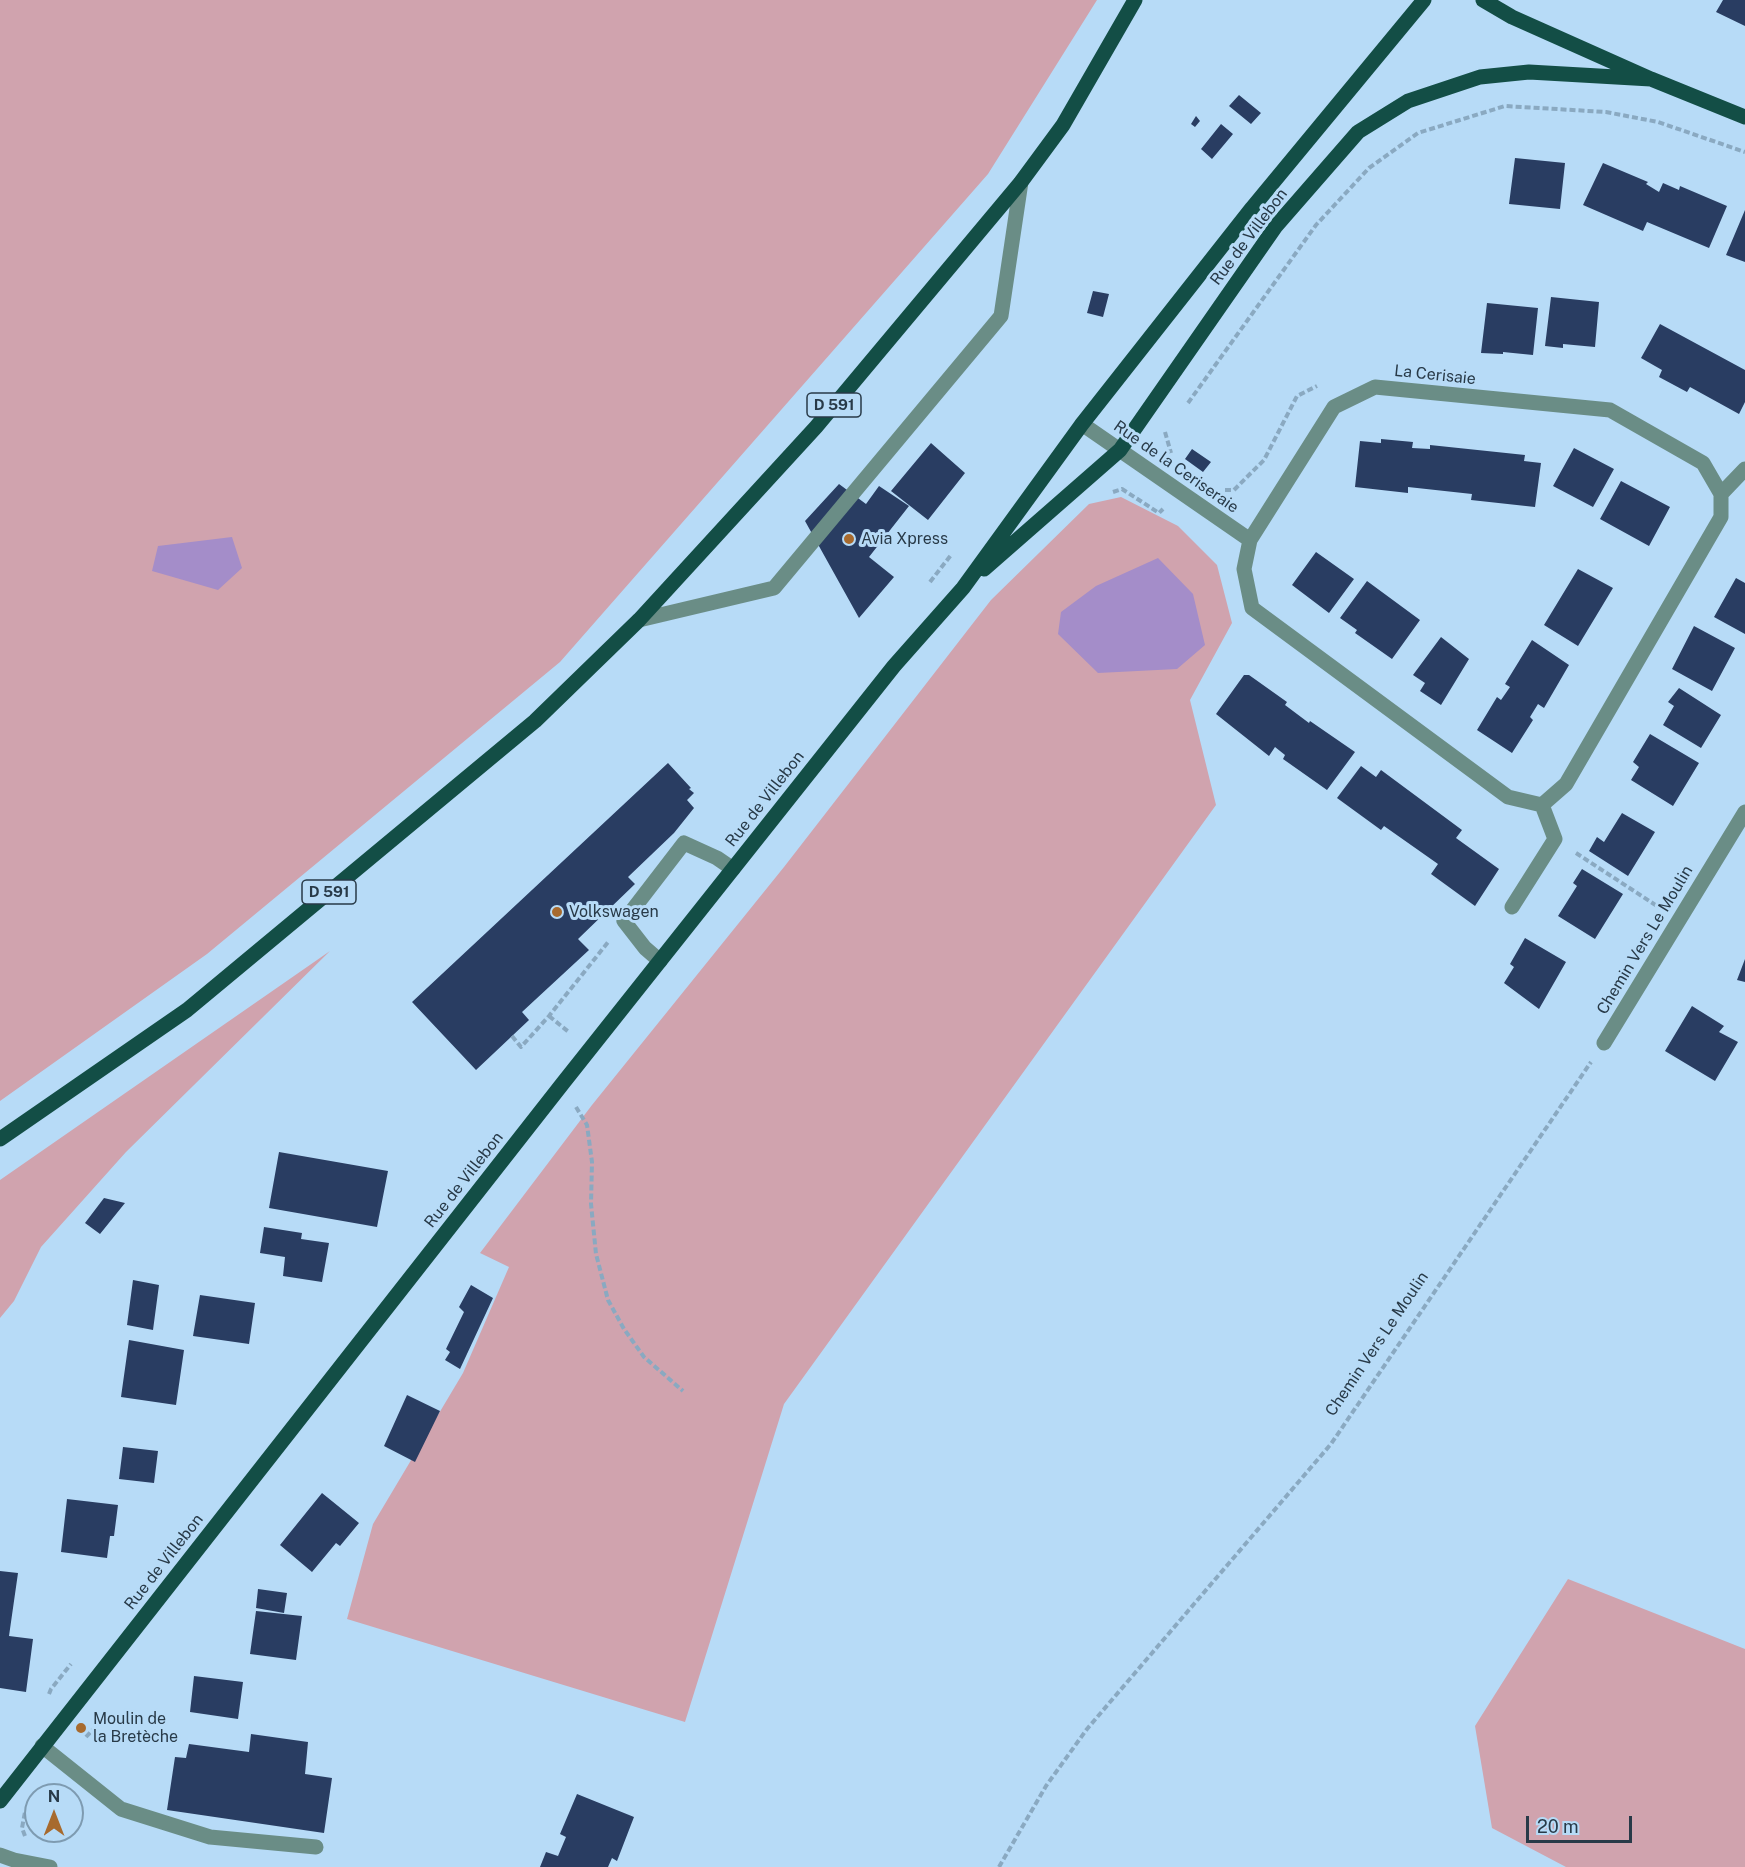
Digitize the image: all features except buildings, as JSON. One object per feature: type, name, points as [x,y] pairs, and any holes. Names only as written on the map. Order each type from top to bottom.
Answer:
[{"type":"main road","name":"D 591","points":[[0,1139],[187,1010],[535,721],[639,620],[816,427],[1021,182],[1063,125],[1135,0]]},
{"type":"main road","name":"Rue de Villebon","points":[[0,1801],[732,869],[894,666],[963,588],[1082,424],[1252,207],[1424,0]]},
{"type":"main road","name":"Rue de Villebon","points":[[1484,0],[1512,17],[1651,79],[1745,117]]},
{"type":"main road","name":"Rue de Villebon","points":[[963,588],[1119,450],[1276,226],[1358,132],[1408,101],[1480,77],[1529,72],[1651,79]]},
{"type":"street","points":[[639,620],[774,588],[1000,316],[1021,182]]},
{"type":"street","name":"La Cerisaie","points":[[1542,805],[1508,797],[1252,608],[1244,569],[1250,540],[1334,407],[1375,387],[1610,410],[1702,463],[1720,494]]},
{"type":"street","name":"Rue de la Ceriseraie","points":[[1082,424],[1250,540]]},
{"type":"street","points":[[1512,907],[1555,839],[1542,805],[1566,784],[1721,517],[1720,494],[1745,469]]},
{"type":"street","name":"Chemin Vers Le Moulin","points":[[1604,1043],[1745,812]]},
{"type":"street","points":[[660,961],[645,948],[624,921],[684,843],[717,858],[732,869]]},
{"type":"street","points":[[42,1746],[121,1809],[210,1837],[316,1847]]},
{"type":"street","points":[[0,1855],[50,1867]]},
{"type":"path","points":[[1184,408],[1316,225],[1369,168],[1418,133],[1505,106],[1527,107],[1606,112],[1658,122],[1745,152]]},
{"type":"path","points":[[1110,492],[1122,489],[1159,513],[1183,494],[1185,471],[1169,450],[1164,432],[1171,424]]},
{"type":"path","points":[[1555,839],[1678,920]]},
{"type":"path","points":[[512,1036],[521,1047],[549,1016],[624,921]]},
{"type":"path","points":[[549,1016],[567,1030]]},
{"type":"path","name":"Chemin Vers Le Moulin","points":[[999,1867],[1046,1786],[1087,1729],[1331,1444],[1604,1043]]},
{"type":"path","points":[[563,1083],[586,1125],[592,1162],[591,1204],[596,1254],[608,1300],[624,1329],[644,1357],[683,1391]]},
{"type":"shaded area","points":[[0,0],[1097,0],[988,174],[560,662],[207,954],[0,1101]]},
{"type":"shaded area","points":[[1121,497],[1178,526],[1217,565],[1232,623],[1190,700],[1216,805],[784,1404],[685,1722],[347,1619],[373,1524],[463,1373],[509,1267],[480,1253],[592,1105],[784,867],[991,600],[1089,504]]},
{"type":"shaded area","points":[[232,537],[242,568],[218,590],[152,571],[158,546]]},
{"type":"shaded area","points":[[1158,558],[1193,594],[1205,645],[1177,669],[1098,673],[1058,634],[1061,612],[1096,586]]},
{"type":"shaded area","points":[[330,951],[126,1152],[41,1247],[14,1301],[0,1318],[0,1180]]},
{"type":"shaded area","points":[[1568,1579],[1745,1649],[1745,1867],[1566,1867],[1492,1828],[1475,1726]]},
{"type":"place","name":"Avia Xpress","points":[[849,539]]},
{"type":"place","name":"Volkswagen","points":[[557,912]]},
{"type":"place","name":"Moulin de la Bretèche","points":[[81,1728]]}]
